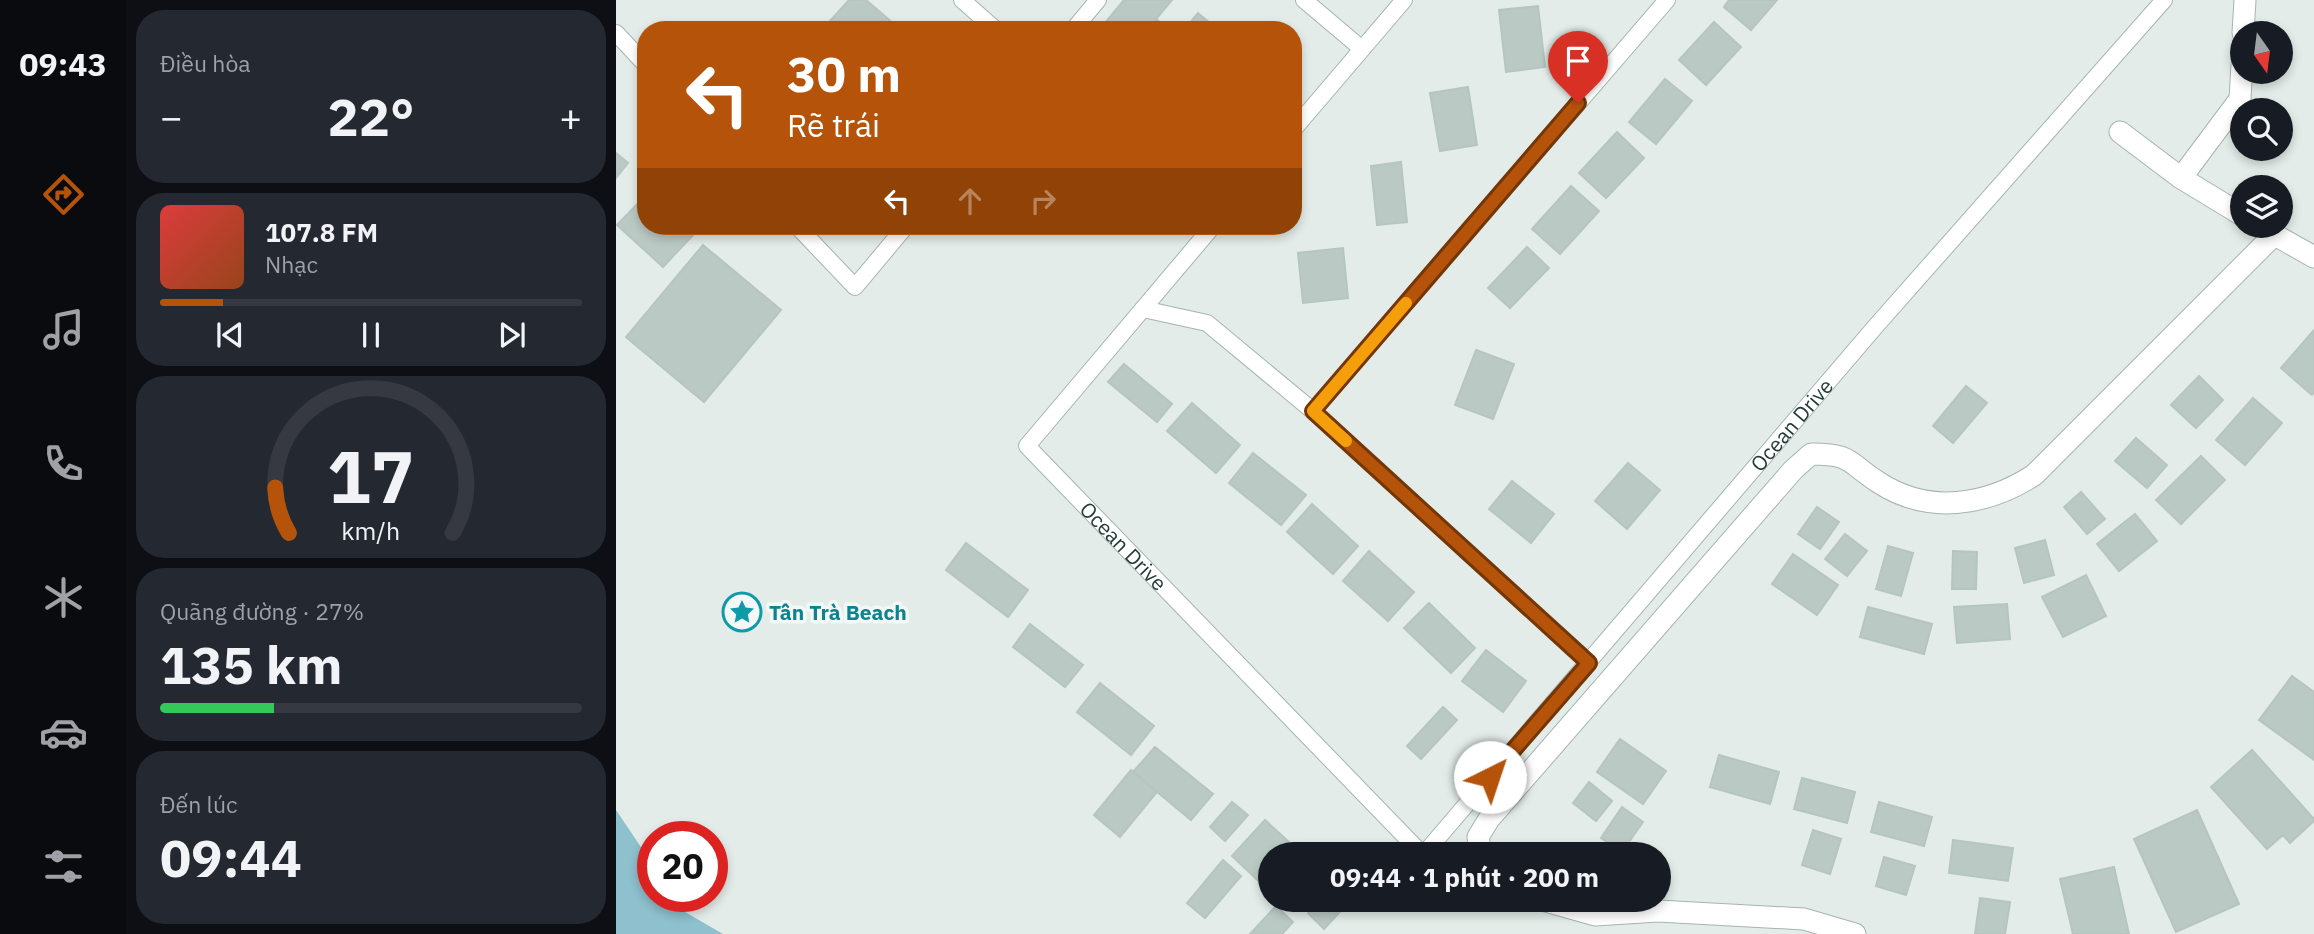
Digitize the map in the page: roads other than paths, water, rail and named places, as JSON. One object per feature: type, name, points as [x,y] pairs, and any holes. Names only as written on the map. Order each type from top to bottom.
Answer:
[{"type":"street","points":[[2244,21],[2245,0]]},
{"type":"street","points":[[2181,178],[2240,99],[2241,84]]},
{"type":"street","points":[[2120,132],[2181,178],[2230,208]]},
{"type":"street","name":"Ocean Drive","points":[[1479,842],[1478,837],[1489,819],[1793,470],[1811,454],[1834,454],[1852,460],[1877,482],[1922,502],[1970,502],[1993,497],[2016,487],[2034,475],[2258,238]]},
{"type":"street","name":"Ocean Drive","points":[[2280,238],[2314,257]]},
{"type":"street","points":[[1584,912],[1595,915],[1642,912]]},
{"type":"street","points":[[1671,912],[1804,919],[1855,934]]},
{"type":"lane","points":[[962,0],[986,21]]},
{"type":"lane","points":[[1080,21],[1098,0]]},
{"type":"lane","points":[[1304,0],[1362,49]]},
{"type":"lane","points":[[1302,119],[1404,0]]},
{"type":"lane","points":[[1313,411],[1667,0]]},
{"type":"lane","name":"Ocean Drive","points":[[1433,842],[1875,327],[2164,0]]},
{"type":"lane","points":[[616,33],[637,55]]},
{"type":"lane","points":[[806,235],[855,286],[898,235]]},
{"type":"lane","name":"Ocean Drive","points":[[1205,235],[1027,446],[1411,842]]},
{"type":"lane","points":[[1143,309],[1208,323],[1313,411],[1589,663]]},
{"type":"water","points":[[616,810],[637,841],[637,912],[685,912],[723,934],[616,934]]},
{"type":"place","name":"Tân Trà Beach","points":[[742,612]]}]
